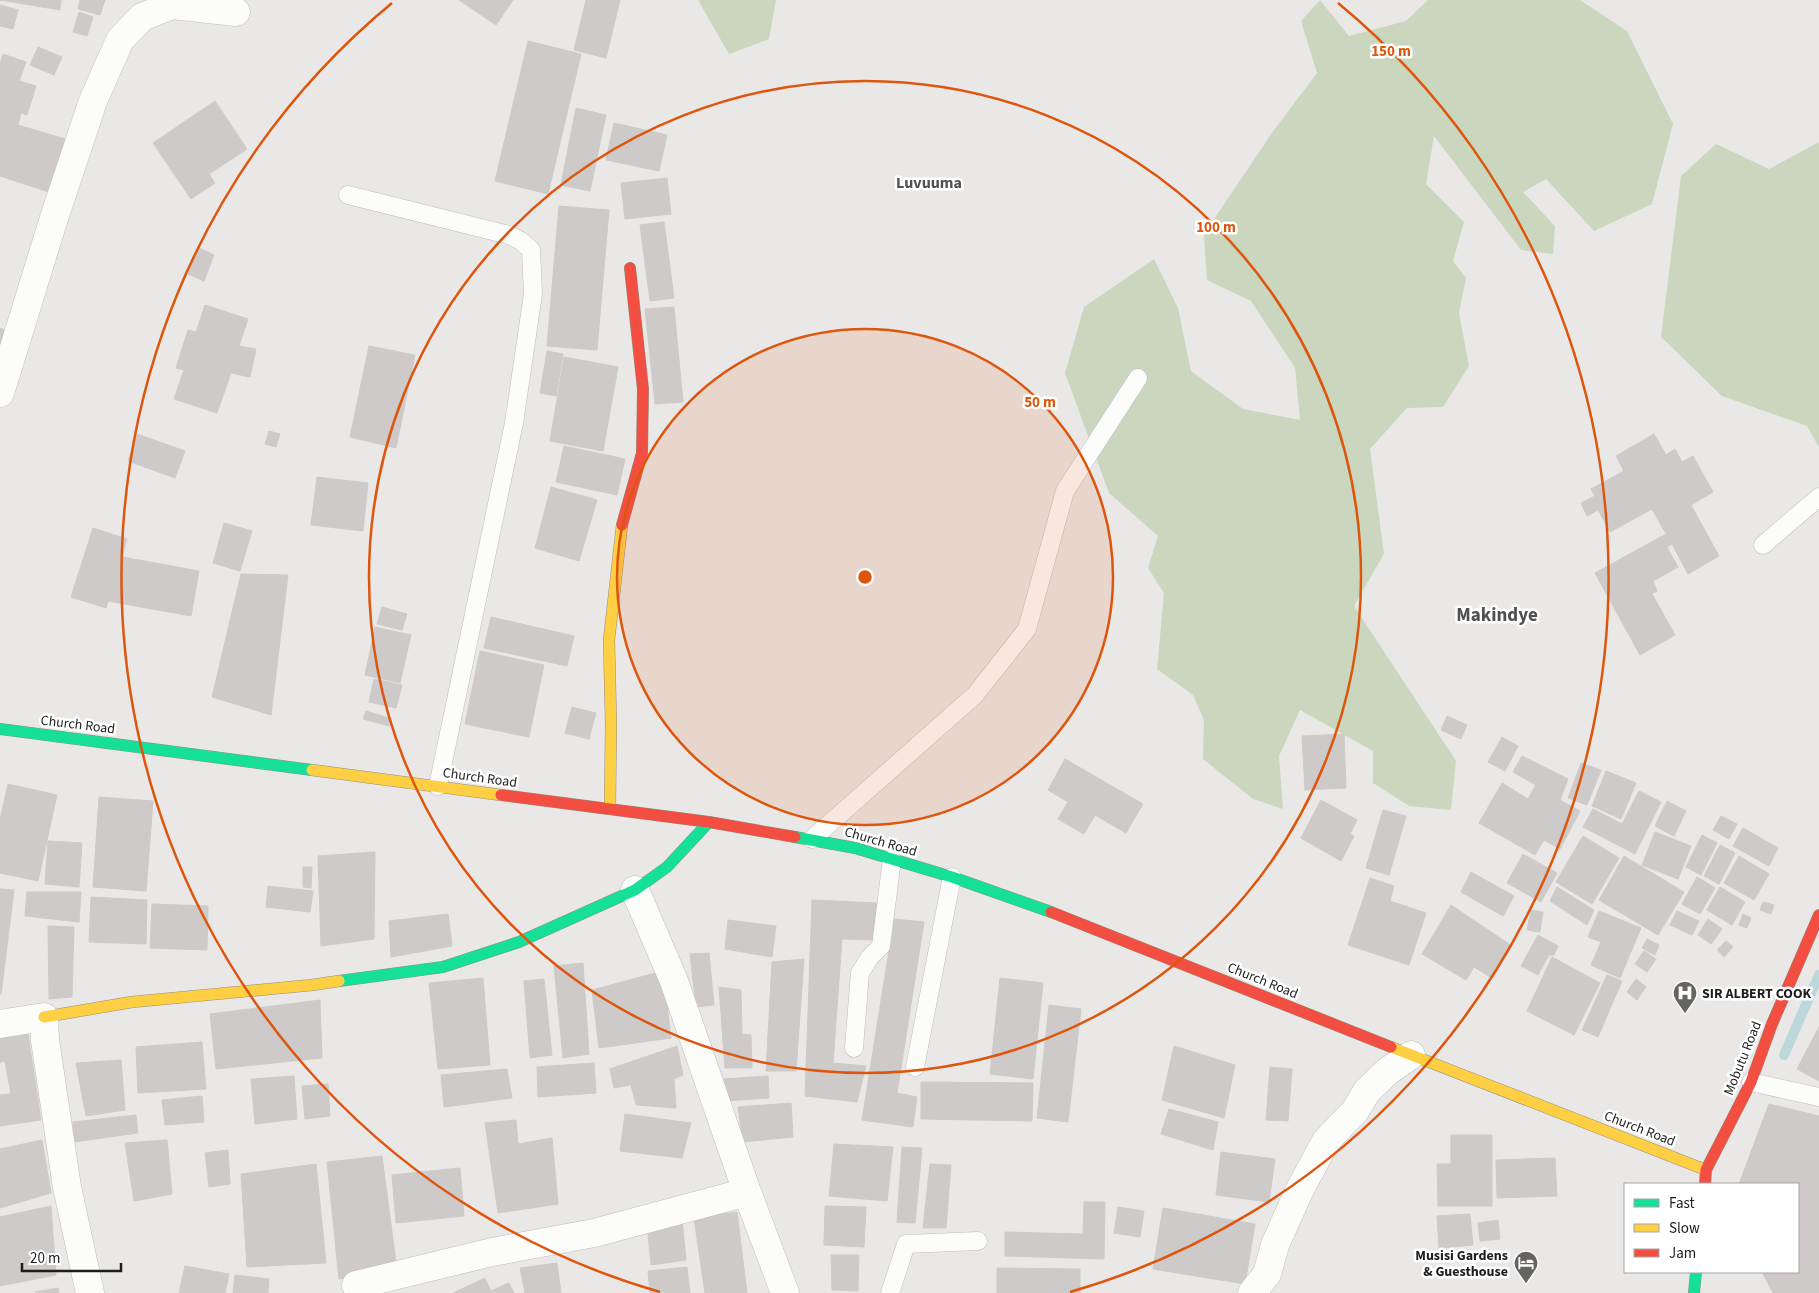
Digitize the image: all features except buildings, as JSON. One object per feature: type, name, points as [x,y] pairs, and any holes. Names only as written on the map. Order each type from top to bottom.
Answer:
[{"type":"street","points":[[0,393],[93,101],[120,40],[142,17],[172,5],[236,12]]},
{"type":"street","points":[[610,809],[611,724],[609,640],[621,527],[642,453],[643,389],[630,268]]},
{"type":"street","name":"Church Road","points":[[0,729],[709,822],[855,848],[952,877],[1048,910],[1706,1170]]},
{"type":"street","points":[[0,1024],[132,1002],[312,985],[381,974],[444,968],[519,942],[635,890],[667,867],[709,822]]},
{"type":"street","points":[[635,890],[674,981],[747,1192],[785,1293]]},
{"type":"street","name":"Mobutu Road","points":[[1704,1183],[1706,1170],[1751,1082],[1772,1024],[1819,915]]},
{"type":"street","points":[[44,1017],[45,1040],[67,1187],[90,1293]]},
{"type":"street","points":[[1252,1293],[1266,1274],[1275,1244],[1326,1141],[1355,1111],[1367,1092],[1388,1071],[1411,1055]]},
{"type":"street","points":[[356,1285],[492,1252],[594,1233],[747,1192]]},
{"type":"street","points":[[1694,1293],[1696,1273]]},
{"type":"lane","points":[[348,196],[509,235],[521,241],[531,250],[533,294],[514,423],[438,786]]},
{"type":"lane","points":[[812,839],[975,694],[1027,629],[1065,491],[1138,378]]},
{"type":"lane","points":[[1762,545],[1819,497]]},
{"type":"lane","points":[[854,1048],[860,973],[870,957],[881,946],[892,859]]},
{"type":"lane","points":[[915,1067],[952,877]]},
{"type":"lane","points":[[1751,1082],[1819,1097]]},
{"type":"lane","points":[[890,1293],[906,1244],[978,1241]]},
{"type":"green space","points":[[698,0],[776,0],[769,39],[729,54]]},
{"type":"green space","points":[[1320,0],[1349,36],[1406,21],[1428,0],[1580,0],[1627,31],[1673,124],[1652,204],[1594,231],[1546,179],[1523,192],[1555,226],[1553,254],[1521,250],[1434,136],[1426,184],[1464,222],[1453,261],[1466,278],[1459,313],[1469,366],[1443,407],[1407,408],[1370,449],[1384,554],[1354,606],[1456,761],[1451,810],[1409,806],[1373,783],[1373,751],[1300,710],[1279,756],[1283,809],[1253,799],[1203,759],[1204,720],[1193,695],[1157,669],[1164,593],[1148,568],[1158,536],[1109,493],[1065,373],[1084,307],[1154,259],[1178,308],[1191,371],[1243,409],[1300,420],[1295,368],[1251,301],[1207,280],[1204,234],[1274,130],[1317,73],[1301,21]]},
{"type":"green space","points":[[1819,142],[1819,447],[1807,426],[1722,396],[1661,337],[1681,176],[1716,144],[1769,169]]},
{"type":"waterway","points":[[1784,1055],[1819,975]]},
{"type":"traffic: fast","points":[[0,729],[312,770]]},
{"type":"traffic: fast","points":[[339,981],[443,967],[519,942],[635,890],[667,867],[709,822]]},
{"type":"traffic: fast","points":[[795,837],[855,848],[952,877],[1051,912]]},
{"type":"traffic: fast","points":[[1694,1293],[1696,1273]]},
{"type":"traffic: slow","points":[[610,809],[611,724],[609,640],[622,525]]},
{"type":"traffic: slow","points":[[312,770],[501,795]]},
{"type":"traffic: slow","points":[[44,1017],[132,1002],[339,981]]},
{"type":"traffic: slow","points":[[1391,1047],[1706,1170]]},
{"type":"traffic: jam","points":[[622,525],[642,453],[643,389],[630,268]]},
{"type":"traffic: jam","points":[[501,795],[709,822],[795,837]]},
{"type":"traffic: jam","points":[[1051,912],[1391,1047]]},
{"type":"traffic: jam","points":[[1705,1183],[1706,1170],[1751,1082],[1772,1024],[1819,915]]},
{"type":"place","name":"SIR ALBERT COOK","points":[[1685,1014]]},
{"type":"place","name":"Musisi Gardens & Guesthouse","points":[[1526,1284]]},
{"type":"district","name":"Luvuuma","points":[[929,182]]},
{"type":"district","name":"Makindye","points":[[1497,614]]}]
